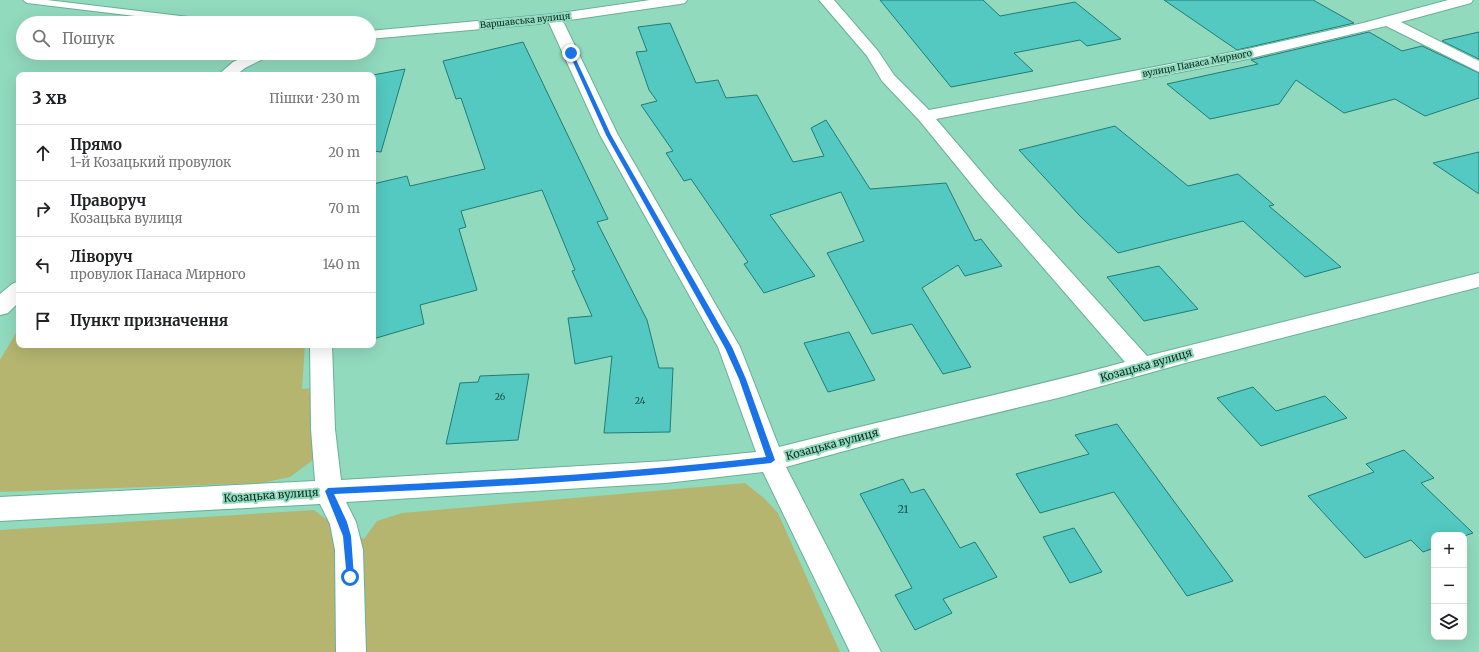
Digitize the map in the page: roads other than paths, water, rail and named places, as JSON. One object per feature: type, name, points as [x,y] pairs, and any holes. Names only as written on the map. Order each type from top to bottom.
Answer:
[{"type":"street","name":"Варшавська вулиця","points":[[376,34],[554,18],[680,0]]},
{"type":"street","points":[[826,0],[873,54],[888,78],[925,116],[994,198],[1142,366]]},
{"type":"street","name":"вулиця Панаса Мирного","points":[[925,116],[1243,55],[1388,21],[1428,8],[1466,0]]},
{"type":"street","points":[[554,18],[579,68],[609,135],[729,347],[786,498],[866,652]]},
{"type":"street","points":[[1388,21],[1479,67]]},
{"type":"street","points":[[230,72],[249,60]]},
{"type":"street","name":"Козацька вулиця","points":[[0,509],[225,498],[651,473],[722,467],[771,460],[892,428],[1062,388],[1142,366],[1479,280]]},
{"type":"street","points":[[0,307],[16,292]]},
{"type":"street","points":[[321,348],[323,429],[328,491],[343,522],[349,550],[351,652]]},
{"type":"lane","points":[[27,0],[157,16]]}]
